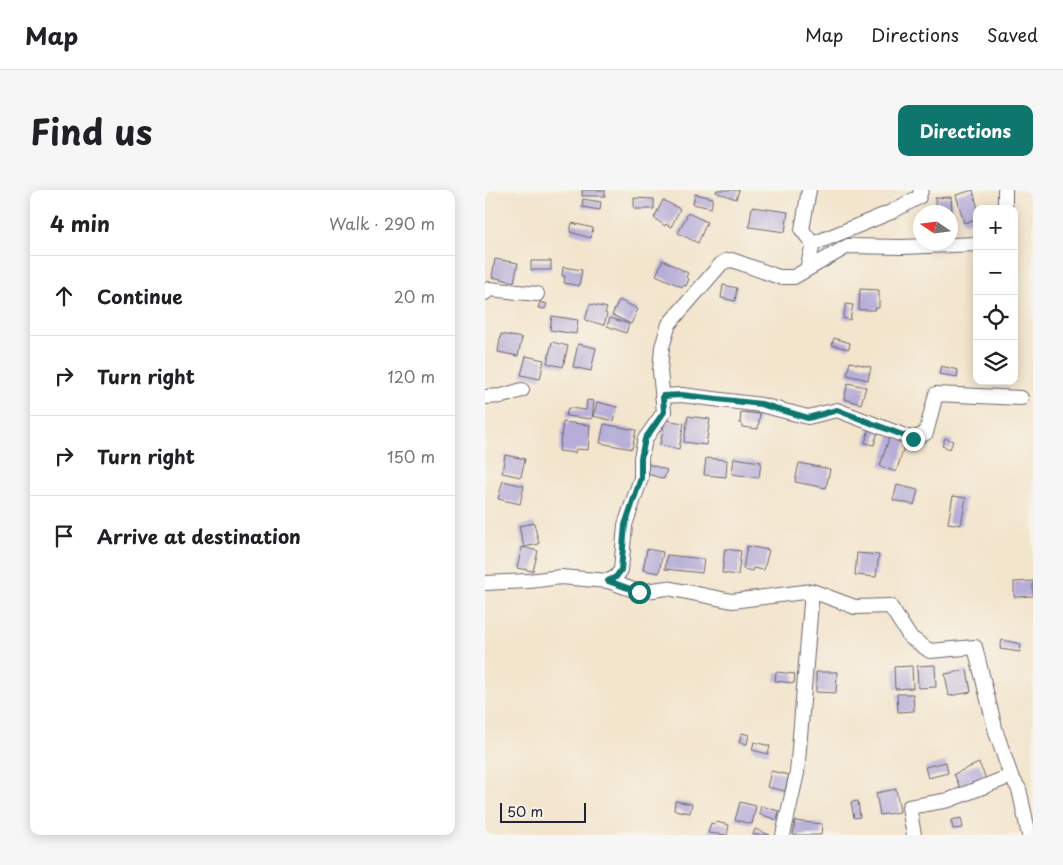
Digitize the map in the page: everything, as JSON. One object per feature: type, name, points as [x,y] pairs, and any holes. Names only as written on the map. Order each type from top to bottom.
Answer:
[{"type":"street","points":[[809,190],[802,230],[813,244]]},
{"type":"street","points":[[813,244],[891,212],[919,198],[921,190]]},
{"type":"street","points":[[1005,190],[1005,205]]},
{"type":"street","points":[[807,269],[813,244]]},
{"type":"street","points":[[608,581],[616,577],[621,570],[625,525],[641,478],[641,458],[645,439],[664,412],[660,371],[662,347],[669,324],[721,264],[733,260],[779,277],[794,277],[848,246],[902,247],[973,244]]},
{"type":"street","points":[[485,293],[489,289],[501,289],[537,294]]},
{"type":"street","points":[[485,397],[502,396],[522,390]]},
{"type":"street","points":[[663,396],[682,395],[761,404],[808,418],[837,410],[913,439],[926,433],[936,394],[1021,398]]},
{"type":"street","points":[[485,583],[529,582],[561,576],[608,581],[639,592],[667,588],[732,601],[812,591],[855,607],[890,606],[910,637],[930,651],[975,647],[996,732],[1011,776],[1019,789],[1029,835]]},
{"type":"street","points":[[783,835],[797,773],[812,591]]},
{"type":"street","points":[[914,835],[909,806],[949,800],[1011,776]]},
{"type":"building","points":[[582,190],[605,190],[605,196],[582,196]]},
{"type":"building","points":[[717,190],[739,190],[736,199],[716,192]]},
{"type":"building","points":[[973,190],[977,205],[973,205],[973,220],[964,223],[956,195]]},
{"type":"building","points":[[695,194],[713,198],[711,208],[693,204]]},
{"type":"building","points":[[951,197],[952,205],[936,205],[935,198]]},
{"type":"building","points":[[634,198],[654,199],[654,209],[634,209]]},
{"type":"building","points":[[583,199],[601,202],[600,210],[582,207]]},
{"type":"building","points":[[663,200],[680,209],[671,227],[666,224],[665,226],[654,218]]},
{"type":"building","points":[[752,207],[788,212],[785,232],[749,227]]},
{"type":"building","points":[[688,213],[707,222],[698,243],[678,233]]},
{"type":"building","points":[[572,223],[593,228],[591,238],[570,232]]},
{"type":"building","points":[[495,259],[518,263],[514,282],[492,277]]},
{"type":"building","points":[[663,260],[688,273],[686,277],[689,279],[686,286],[683,285],[682,287],[656,275]]},
{"type":"building","points":[[531,261],[551,261],[551,270],[531,270]]},
{"type":"building","points":[[563,267],[582,270],[579,286],[564,283],[565,276],[562,276]]},
{"type":"building","points":[[723,285],[737,288],[735,301],[721,298]]},
{"type":"building","points":[[860,289],[879,290],[879,308],[875,308],[875,310],[859,310]]},
{"type":"building","points":[[619,300],[638,309],[631,324],[612,315]]},
{"type":"building","points":[[540,302],[547,304],[545,309],[538,308]]},
{"type":"building","points":[[590,304],[607,308],[604,325],[585,320]]},
{"type":"building","points":[[846,304],[853,305],[850,320],[843,318]]},
{"type":"building","points":[[552,316],[578,320],[576,334],[550,330]]},
{"type":"building","points":[[610,318],[629,324],[626,333],[607,326]]},
{"type":"building","points":[[501,334],[522,338],[518,356],[498,352]]},
{"type":"building","points":[[834,338],[850,343],[849,349],[832,345]]},
{"type":"building","points":[[552,342],[568,346],[563,367],[547,363]]},
{"type":"building","points":[[578,344],[596,348],[591,371],[573,367]]},
{"type":"building","points":[[526,356],[544,360],[540,379],[521,375]]},
{"type":"building","points":[[850,362],[871,367],[868,380],[847,375]]},
{"type":"building","points":[[941,366],[958,370],[957,377],[939,374]]},
{"type":"building","points":[[848,383],[866,387],[861,404],[844,399]]},
{"type":"building","points":[[587,400],[594,401],[592,419],[566,416],[568,408],[586,410]]},
{"type":"building","points":[[597,402],[617,407],[614,421],[593,416]]},
{"type":"building","points":[[741,412],[760,414],[758,429],[742,427],[740,423]]},
{"type":"building","points":[[688,416],[710,419],[706,445],[684,442]]},
{"type":"building","points":[[665,420],[684,423],[679,449],[660,445]]},
{"type":"building","points":[[563,422],[590,425],[588,450],[576,449],[575,453],[559,451]]},
{"type":"building","points":[[604,424],[636,430],[632,449],[600,443]]},
{"type":"building","points":[[870,425],[879,427],[874,445],[865,443]]},
{"type":"building","points":[[890,435],[906,441],[896,472],[880,466]]},
{"type":"building","points":[[945,438],[953,441],[950,449],[942,446]]},
{"type":"building","points":[[505,455],[525,459],[521,477],[502,473]]},
{"type":"building","points":[[706,458],[727,460],[726,477],[704,475]]},
{"type":"building","points":[[734,458],[761,462],[759,478],[732,474]]},
{"type":"building","points":[[799,463],[830,469],[826,488],[795,482]]},
{"type":"building","points":[[648,464],[667,470],[664,479],[645,473]]},
{"type":"building","points":[[503,481],[524,486],[520,504],[498,499]]},
{"type":"building","points":[[897,485],[918,490],[914,505],[893,500]]},
{"type":"building","points":[[953,496],[966,498],[961,525],[948,523]]},
{"type":"building","points":[[534,523],[539,544],[524,547],[519,526]]},
{"type":"building","points":[[747,546],[769,550],[764,570],[753,568],[752,571],[743,569]]},
{"type":"building","points":[[522,547],[538,551],[533,571],[517,568]]},
{"type":"building","points":[[647,549],[663,552],[659,573],[643,570]]},
{"type":"building","points":[[725,549],[741,551],[738,575],[722,573]]},
{"type":"building","points":[[857,553],[879,555],[876,577],[855,575]]},
{"type":"building","points":[[667,555],[704,559],[702,573],[665,569]]},
{"type":"building","points":[[1033,581],[1033,596],[1014,597],[1014,582]]},
{"type":"building","points":[[1002,640],[1021,644],[1020,652],[1000,649]]},
{"type":"building","points":[[935,665],[936,687],[918,688],[917,666]]},
{"type":"building","points":[[912,666],[913,688],[895,689],[894,667]]},
{"type":"building","points":[[967,670],[971,692],[949,696],[945,674]]},
{"type":"building","points":[[776,672],[795,674],[794,683],[775,681]]},
{"type":"building","points":[[816,672],[837,672],[836,693],[816,692]]},
{"type":"building","points":[[897,694],[913,694],[914,711],[898,712]]},
{"type":"building","points":[[742,733],[749,735],[747,744],[739,742]]},
{"type":"building","points":[[754,742],[770,746],[768,754],[752,750]]},
{"type":"building","points":[[946,762],[948,773],[928,778],[925,767]]},
{"type":"building","points":[[979,763],[987,781],[962,792],[954,774]]},
{"type":"building","points":[[771,771],[789,775],[785,791],[767,787]]},
{"type":"building","points":[[896,789],[900,812],[880,815],[876,793]]},
{"type":"building","points":[[675,801],[692,804],[690,813],[674,810]]},
{"type":"building","points":[[858,801],[860,817],[854,818],[851,802]]},
{"type":"building","points":[[740,802],[756,806],[752,824],[735,820]]},
{"type":"building","points":[[761,806],[779,811],[777,820],[759,814]]},
{"type":"building","points":[[961,818],[963,828],[953,829],[951,820]]},
{"type":"building","points":[[795,821],[822,824],[821,835],[793,835]]},
{"type":"building","points":[[716,822],[729,825],[727,835],[708,833],[711,823],[715,824]]},
{"type":"building","points":[[755,829],[770,835],[753,835]]},
{"type":"route","points":[[639,592],[608,581],[616,577],[621,570],[625,525],[641,478],[641,458],[645,439],[664,412],[663,396],[682,395],[761,404],[808,418],[837,410],[913,439]]}]
